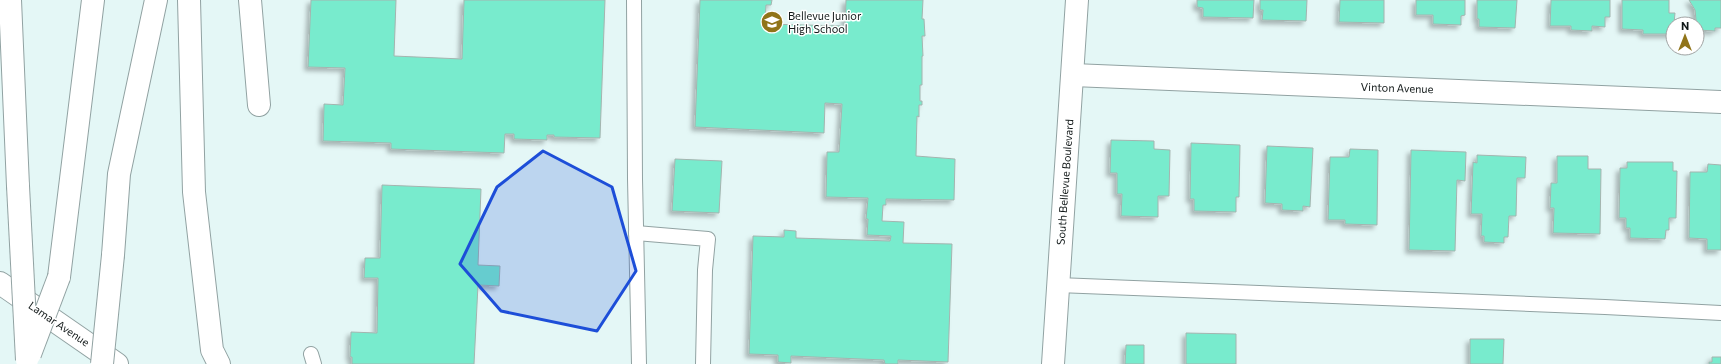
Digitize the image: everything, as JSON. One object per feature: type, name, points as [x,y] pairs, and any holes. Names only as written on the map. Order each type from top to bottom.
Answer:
[{"type":"main road","points":[[10,0],[27,362]]},
{"type":"main road","points":[[27,362],[59,277],[93,0]]},
{"type":"main road","points":[[102,364],[113,255],[119,174],[156,0]]},
{"type":"main road","points":[[190,0],[194,192],[212,350],[219,364]]},
{"type":"main road","points":[[250,0],[259,105]]},
{"type":"main road","name":"South Bellevue Boulevard","points":[[1053,364],[1077,0]]},
{"type":"main road","name":"Vinton Avenue","points":[[1073,75],[1721,102]]},
{"type":"main road","name":"Lamar Avenue","points":[[0,283],[117,364]]},
{"type":"lane","points":[[634,0],[636,233],[639,364]]},
{"type":"lane","points":[[636,233],[708,239],[705,270],[703,364]]},
{"type":"lane","points":[[1058,285],[1721,313]]},
{"type":"highlighted area","points":[[543,151],[612,187],[636,271],[597,331],[501,311],[460,264],[497,187]]},
{"type":"building","points":[[311,0],[396,0],[394,56],[462,59],[464,0],[605,0],[600,138],[554,137],[554,135],[547,135],[547,140],[514,139],[514,134],[505,134],[504,153],[391,149],[391,143],[323,141],[324,104],[343,105],[345,68],[308,67]]},
{"type":"building","points":[[700,0],[772,0],[771,5],[766,5],[765,24],[845,26],[846,0],[923,0],[922,19],[924,19],[925,36],[922,36],[923,56],[920,101],[922,101],[922,105],[919,105],[919,117],[917,116],[916,156],[955,159],[954,200],[886,199],[886,205],[883,205],[882,221],[904,222],[903,243],[952,244],[948,362],[898,360],[898,364],[885,364],[884,360],[791,356],[791,363],[778,362],[778,355],[749,354],[753,236],[784,237],[784,230],[796,231],[796,238],[890,241],[891,236],[867,235],[868,219],[866,219],[868,198],[826,197],[827,152],[839,152],[842,104],[825,103],[824,133],[695,127]]},
{"type":"building","points":[[1197,0],[1254,0],[1253,18],[1203,17],[1203,8],[1197,7]]},
{"type":"building","points":[[1260,0],[1307,0],[1306,21],[1262,20],[1263,10],[1260,10]]},
{"type":"building","points":[[1340,0],[1384,0],[1384,23],[1339,22]]},
{"type":"building","points":[[1416,0],[1465,0],[1465,15],[1461,16],[1461,25],[1433,24],[1433,15],[1416,15]]},
{"type":"building","points":[[1477,0],[1517,0],[1515,28],[1479,27],[1479,19],[1477,19]]},
{"type":"building","points":[[1551,0],[1610,0],[1610,17],[1605,17],[1605,27],[1592,26],[1592,31],[1571,30],[1571,26],[1550,26]]},
{"type":"building","points":[[1622,0],[1669,0],[1669,13],[1675,13],[1675,16],[1665,16],[1665,34],[1643,34],[1643,30],[1622,29]]},
{"type":"building","points":[[1689,0],[1721,0],[1721,28],[1715,28],[1715,31],[1705,30],[1705,16],[1696,16],[1695,10]]},
{"type":"building","points":[[1111,140],[1154,141],[1154,149],[1170,150],[1169,196],[1158,196],[1158,217],[1121,216],[1122,194],[1117,194],[1117,173],[1110,173]]},
{"type":"building","points":[[1191,143],[1240,145],[1239,197],[1236,197],[1236,212],[1194,211],[1194,199],[1190,199]]},
{"type":"building","points":[[1267,146],[1313,148],[1310,207],[1303,206],[1303,211],[1282,210],[1282,204],[1265,203]]},
{"type":"building","points":[[1350,149],[1378,150],[1377,225],[1345,224],[1345,220],[1328,220],[1330,157],[1349,157]]},
{"type":"building","points":[[1411,150],[1466,152],[1465,181],[1457,180],[1455,251],[1409,250]]},
{"type":"building","points":[[1477,155],[1526,157],[1525,178],[1517,178],[1516,216],[1509,216],[1508,237],[1504,237],[1504,243],[1484,242],[1484,236],[1481,236],[1482,214],[1471,214],[1473,162],[1477,163]]},
{"type":"building","points":[[1557,156],[1588,156],[1588,169],[1601,169],[1600,234],[1553,233],[1554,208],[1550,208],[1551,183],[1557,183]]},
{"type":"building","points":[[675,159],[722,161],[719,213],[672,211]]},
{"type":"building","points":[[1627,162],[1673,162],[1673,171],[1677,171],[1676,218],[1669,218],[1669,230],[1666,230],[1665,239],[1630,238],[1630,228],[1626,228],[1626,218],[1619,218],[1620,168],[1627,168]]},
{"type":"building","points":[[1708,164],[1721,165],[1721,250],[1707,250],[1707,239],[1689,238],[1690,172],[1707,172]]},
{"type":"building","points":[[382,185],[481,189],[478,265],[500,266],[499,286],[478,285],[474,364],[352,364],[352,357],[350,357],[351,332],[377,333],[378,278],[364,278],[365,258],[380,258]]},
{"type":"building","points":[[1186,333],[1236,334],[1236,364],[1186,364]]},
{"type":"building","points":[[1470,339],[1504,339],[1503,364],[1470,364]]},
{"type":"building","points":[[1126,345],[1144,345],[1144,364],[1125,364]]},
{"type":"building","points":[[1712,357],[1721,357],[1721,364],[1709,364],[1709,362],[1712,362]]},
{"type":"place","name":"Bellevue Junior High School","points":[[772,22]]}]
